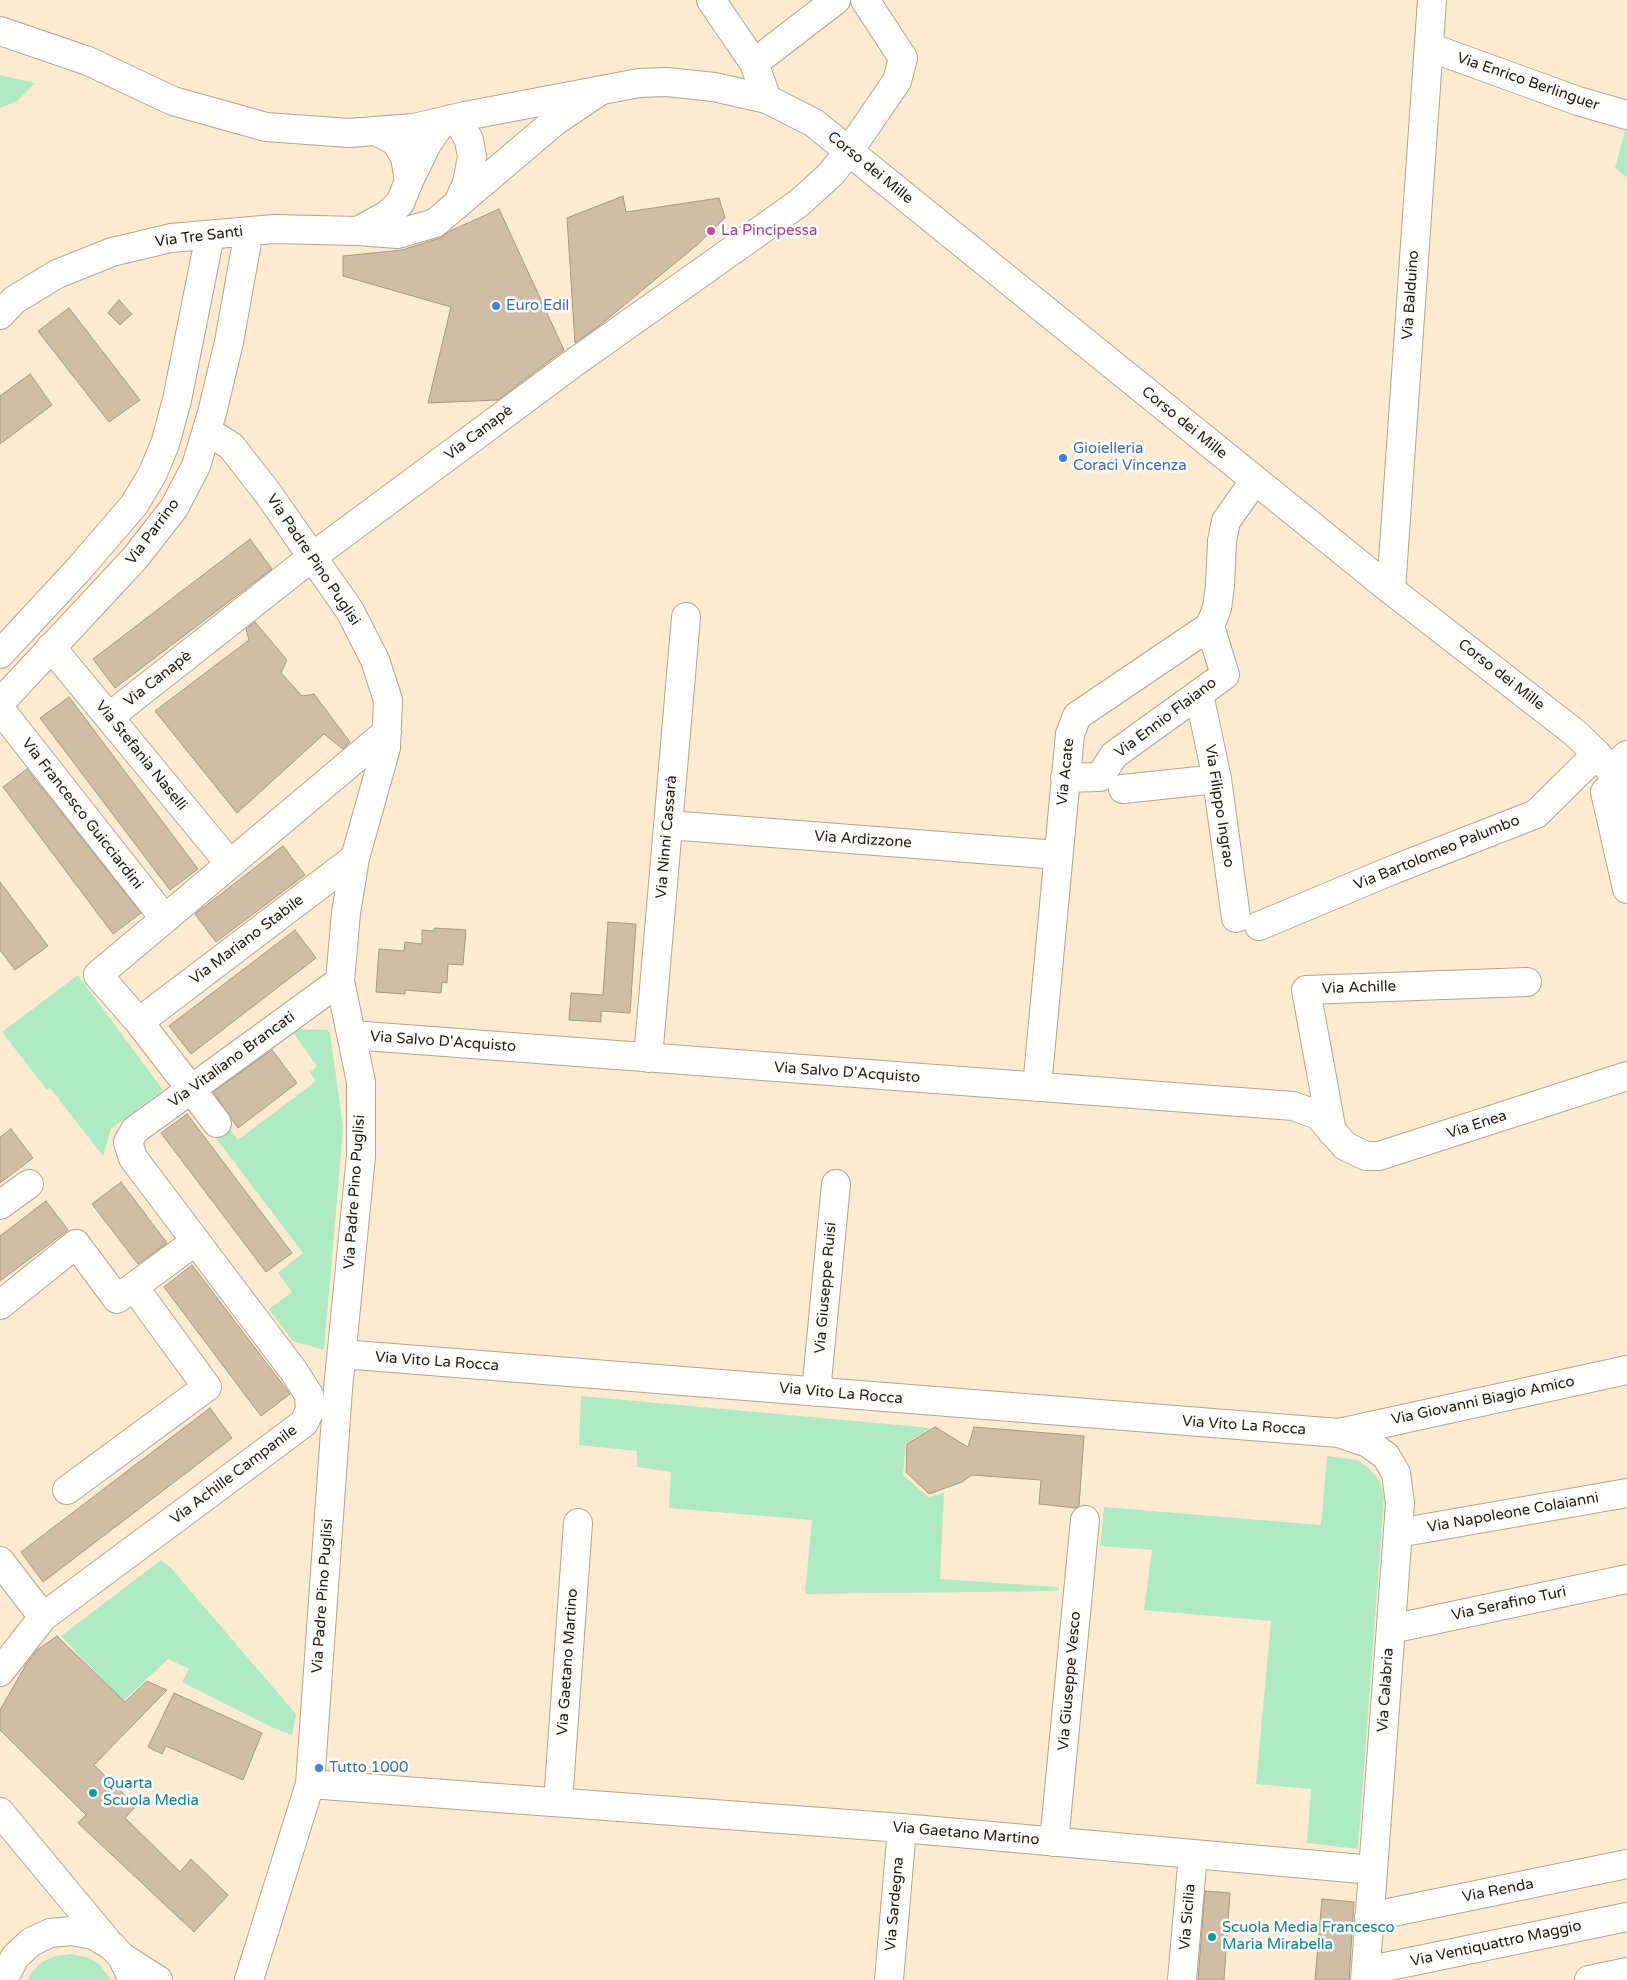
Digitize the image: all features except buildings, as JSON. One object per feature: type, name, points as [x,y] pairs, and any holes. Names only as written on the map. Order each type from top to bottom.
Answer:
[{"type":"street","points":[[710,0],[754,63],[767,98]]},
{"type":"street","points":[[754,63],[836,0]]},
{"type":"street","name":"Via Canapè","points":[[109,718],[312,557],[575,362],[799,203],[831,174],[850,151],[897,81],[903,58],[865,0]]},
{"type":"street","name":"Via Balduino","points":[[1391,590],[1432,0]]},
{"type":"street","name":"Corso dei Mille","points":[[0,31],[88,61],[173,101],[266,127],[349,133],[414,128],[639,83],[668,82],[714,87],[767,98],[814,122],[1391,590],[1611,759],[1627,815]]},
{"type":"street","name":"Via Enrico Berlinguer","points":[[1428,47],[1578,100],[1627,115]]},
{"type":"street","name":"Via Tre Santi","points":[[5,301],[57,274],[112,252],[171,238],[274,229],[397,234],[435,223],[554,122],[600,91]]},
{"type":"street","points":[[358,231],[387,215],[400,203],[408,181],[427,144],[447,120],[462,127],[470,140],[472,157],[467,183],[457,205]]},
{"type":"street","points":[[376,132],[395,141],[405,157],[408,181]]},
{"type":"street","name":"Via Parrino","points":[[0,703],[135,558],[174,508],[196,466],[207,432],[229,342],[249,231]]},
{"type":"street","name":"Via Parrino","points":[[0,653],[122,520],[134,505],[152,475],[165,444],[177,400],[210,235]]},
{"type":"street","name":"Via Padre Pino Puglisi","points":[[207,432],[231,446],[267,492],[350,612],[376,660],[388,700],[386,748],[355,858],[346,913],[340,981],[361,1082],[361,1156],[342,1354],[310,1784],[249,1980]]},
{"type":"street","points":[[1210,626],[1217,608],[1222,541],[1226,521],[1255,480]]},
{"type":"street","name":"Via Ninni Cassarà","points":[[648,1058],[686,617]]},
{"type":"street","name":"Via Ennio Flaiano","points":[[1065,778],[1100,777],[1114,755],[1225,675],[1210,626]]},
{"type":"street","name":"Via Acate","points":[[1037,1087],[1070,734],[1077,716],[1210,626]]},
{"type":"street","name":"Via Stefania Naselli","points":[[51,647],[230,864]]},
{"type":"street","points":[[0,653],[22,680]]},
{"type":"street","name":"Via Filippo Ingrao","points":[[1199,694],[1247,922]]},
{"type":"street","name":"Via Francesco Guicciardini","points":[[0,709],[165,919]]},
{"type":"street","points":[[217,1123],[138,1022],[98,975],[387,732]]},
{"type":"street","points":[[1611,759],[1603,785],[1627,889]]},
{"type":"street","name":"Via Bartolomeo Palumbo","points":[[1247,922],[1395,869],[1536,814],[1611,759]]},
{"type":"street","points":[[1123,789],[1217,779]]},
{"type":"street","name":"Via Ardizzone","points":[[668,825],[1058,854]]},
{"type":"street","name":"Via Mariano Stabile","points":[[138,1022],[355,858]]},
{"type":"street","name":"Via Vitaliano Brancati","points":[[128,1142],[135,1130],[340,981]]},
{"type":"street","name":"Via Achille","points":[[1332,1132],[1306,990],[1527,982]]},
{"type":"street","name":"Via Salvo D'Acquisto","points":[[352,1035],[1293,1106],[1318,1115],[1332,1132]]},
{"type":"street","name":"Via Enea","points":[[1332,1132],[1345,1146],[1366,1156],[1379,1156],[1627,1076]]},
{"type":"street","name":"Via Achille Campanile","points":[[0,1672],[43,1617],[304,1423],[310,1410],[309,1396],[293,1370],[133,1158],[128,1142]]},
{"type":"street","points":[[0,1206],[29,1184]]},
{"type":"street","name":"Via Giuseppe Ruisi","points":[[816,1392],[836,1184]]},
{"type":"street","points":[[0,1305],[76,1244],[117,1299],[196,1241]]},
{"type":"street","points":[[67,1490],[207,1387],[134,1286]]},
{"type":"street","name":"Via Vito La Rocca","points":[[342,1354],[1339,1433]]},
{"type":"street","name":"Via Giovanni Biagio Amico","points":[[1339,1433],[1627,1370]]},
{"type":"street","name":"Via Calabria","points":[[1339,1433],[1368,1443],[1386,1456],[1396,1473],[1400,1503],[1365,1976]]},
{"type":"street","name":"Via Napoleone Colaianni","points":[[1398,1533],[1627,1493]]},
{"type":"street","name":"Via Giuseppe Vesco","points":[[1054,1842],[1085,1520]]},
{"type":"street","name":"Via Gaetano Martino","points":[[558,1802],[578,1523]]},
{"type":"street","points":[[0,1562],[43,1617]]},
{"type":"street","name":"Via Serafino Turi","points":[[1391,1629],[1627,1579]]},
{"type":"street","name":"Via Gaetano Martino","points":[[310,1784],[902,1828],[1373,1870]]},
{"type":"street","points":[[0,1812],[122,1961]]},
{"type":"street","name":"Via Sardegna","points":[[888,1980],[902,1828]]},
{"type":"street","name":"Via Sicilia","points":[[1182,1980],[1193,1854]]},
{"type":"street","name":"Via Renda","points":[[1370,1917],[1627,1864]]},
{"type":"street","name":"Via Ventiquattro Maggio","points":[[1365,1976],[1627,1916]]},
{"type":"street","points":[[3,1980],[15,1957],[31,1942],[50,1933],[72,1930],[93,1935],[122,1961],[158,1980]]},
{"type":"street","points":[[1589,1980],[1627,1972]]},
{"type":"green space","points":[[0,75],[35,83],[17,101],[0,108]]},
{"type":"green space","points":[[1627,130],[1627,178],[1615,168],[1625,131]]},
{"type":"green space","points":[[78,975],[163,1090],[111,1129],[103,1156],[50,1088],[47,1090],[2,1032]]},
{"type":"green space","points":[[296,1029],[327,1030],[330,1033],[343,1130],[324,1350],[293,1341],[269,1309],[292,1292],[278,1273],[303,1253],[216,1138],[230,1129],[238,1140],[316,1081],[310,1072],[317,1066],[294,1034]]},
{"type":"green space","points":[[581,1396],[931,1428],[906,1443],[903,1475],[928,1497],[944,1493],[940,1579],[1057,1587],[1058,1591],[805,1594],[812,1520],[669,1508],[671,1472],[637,1467],[637,1451],[579,1445]]},
{"type":"green space","points":[[1327,1456],[1357,1460],[1370,1469],[1380,1482],[1384,1496],[1358,1849],[1307,1843],[1311,1789],[1256,1784],[1271,1621],[1144,1610],[1152,1550],[1100,1546],[1104,1507],[1321,1525]]},
{"type":"green space","points":[[161,1560],[170,1567],[296,1714],[292,1735],[271,1727],[182,1682],[189,1669],[168,1659],[123,1701],[61,1636]]},
{"type":"green space","points":[[71,1954],[87,1957],[100,1965],[111,1980],[28,1980],[31,1973],[42,1962],[56,1956]]},
{"type":"place","name":"La Pincipessa","points":[[711,231]]},
{"type":"place","name":"Euro Edil","points":[[496,306]]},
{"type":"place","name":"Gioielleria Coraci Vincenza","points":[[1063,458]]},
{"type":"place","name":"Tutto 1000","points":[[319,1768]]},
{"type":"place","name":"Quarta Scuola Media","points":[[93,1793]]},
{"type":"place","name":"Scuola Media Francesco Maria Mirabella","points":[[1212,1937]]}]
